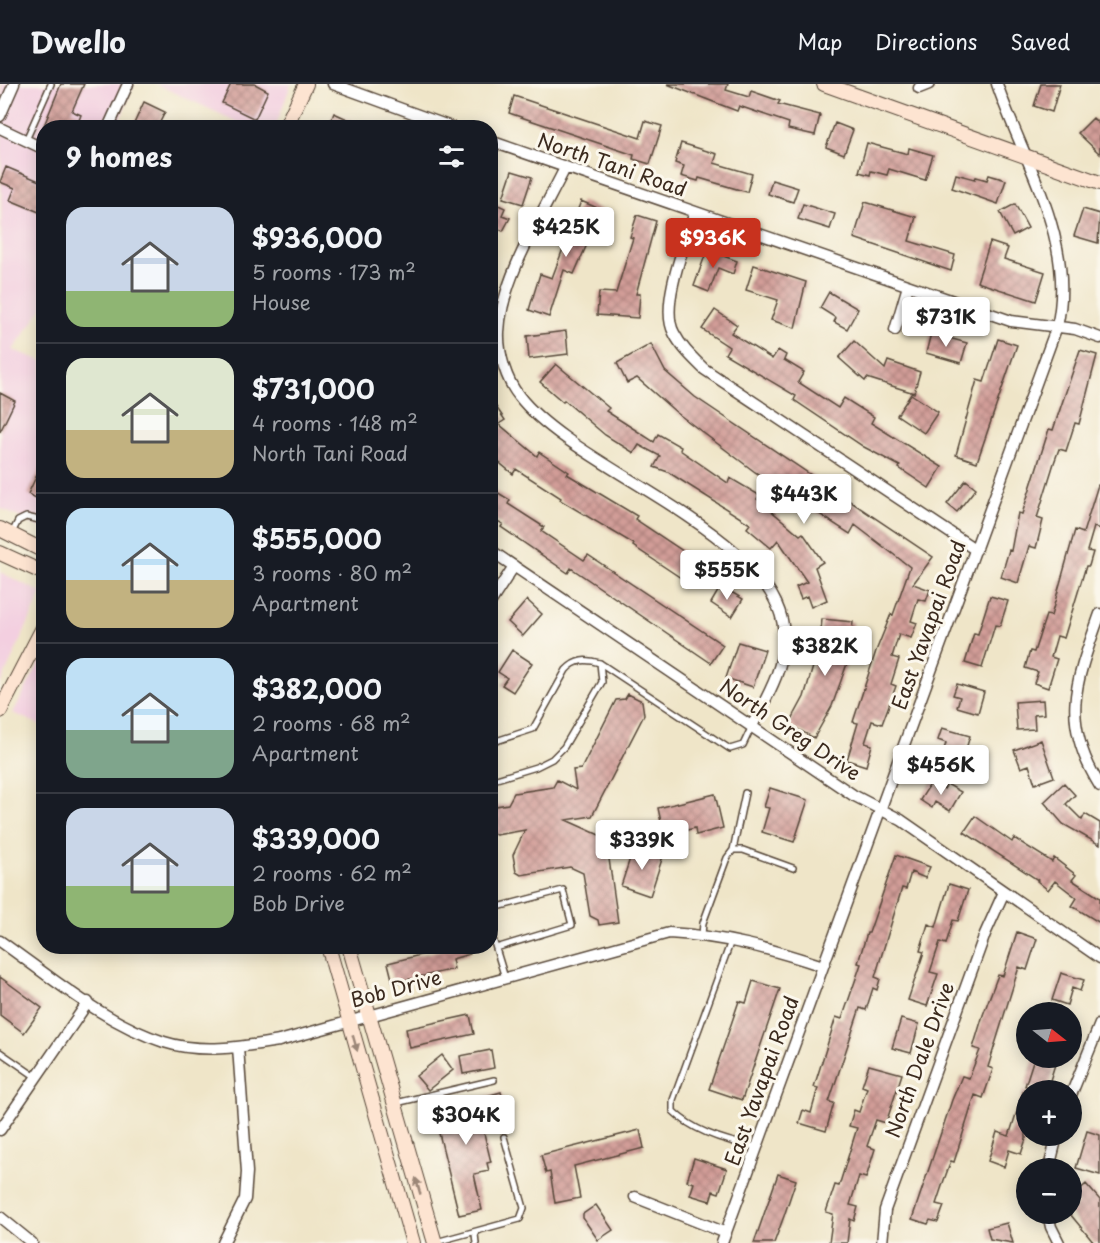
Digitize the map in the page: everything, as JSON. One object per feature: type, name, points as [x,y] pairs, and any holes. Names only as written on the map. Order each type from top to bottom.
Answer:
[{"type":"street","points":[[0,116],[14,84]]},
{"type":"street","points":[[112,120],[128,84]]},
{"type":"street","points":[[289,120],[306,84]]},
{"type":"street","points":[[333,84],[424,120]]},
{"type":"street","points":[[824,84],[1100,183]]},
{"type":"street","name":"East Yavapai Road","points":[[724,1238],[1057,326],[1063,301],[1063,272],[1037,183],[1024,156],[997,84]]},
{"type":"street","points":[[0,128],[36,145]]},
{"type":"street","name":"North Tani Road","points":[[498,144],[1011,321],[1035,326],[1057,326],[1100,338]]},
{"type":"street","points":[[565,168],[516,267],[504,303],[499,332],[504,366],[518,396],[540,417],[744,559],[765,581],[778,605],[784,636],[779,669],[752,726]]},
{"type":"street","points":[[694,212],[671,294],[668,314],[673,332],[688,354],[704,369],[975,550]]},
{"type":"street","points":[[895,330],[908,286]]},
{"type":"street","points":[[6,532],[36,547]]},
{"type":"street","points":[[0,553],[36,569]]},
{"type":"street","name":"North Greg Drive","points":[[498,555],[880,811],[901,820],[1100,958]]},
{"type":"street","points":[[498,591],[514,566]]},
{"type":"street","points":[[1100,614],[1078,673],[1075,702],[1077,737],[1086,763],[1100,786]]},
{"type":"street","points":[[0,711],[36,641]]},
{"type":"street","name":"North Dale Drive","points":[[882,1243],[885,1210],[985,934],[1004,892]]},
{"type":"street","name":"Bob Drive","points":[[0,941],[88,1002],[135,1030],[166,1043],[208,1048],[238,1047],[279,1041],[669,933],[732,940],[772,949],[823,966]]},
{"type":"street","points":[[330,954],[413,1243]]},
{"type":"street","points":[[352,954],[434,1243]]},
{"type":"street","points":[[0,1130],[88,1002]]},
{"type":"street","points":[[1077,1080],[1100,1024]]},
{"type":"street","points":[[223,1243],[245,1199],[247,1172],[238,1047]]},
{"type":"street","points":[[635,1197],[724,1238]]},
{"type":"street","points":[[0,1217],[32,1243]]},
{"type":"street","points":[[1050,1224],[1059,1243]]},
{"type":"lane","points":[[26,140],[51,84]]},
{"type":"lane","points":[[6,532],[26,517],[36,519]]},
{"type":"lane","points":[[498,740],[533,729],[572,663],[586,659],[600,663],[730,749],[743,745],[752,726]]},
{"type":"lane","points":[[498,779],[536,767],[552,759],[564,747],[602,682],[600,663]]},
{"type":"lane","points":[[702,935],[703,923],[727,858],[733,850],[745,793]]},
{"type":"lane","points":[[733,850],[743,850],[794,868]]},
{"type":"lane","points":[[498,907],[563,890],[572,925],[498,947]]},
{"type":"lane","points":[[732,940],[673,1100],[673,1111],[681,1119],[719,1137],[757,1147]]},
{"type":"lane","points":[[498,954],[505,978]]},
{"type":"lane","points":[[0,1052],[36,1077]]},
{"type":"lane","points":[[395,1104],[494,1080]]},
{"type":"lane","points":[[434,1243],[475,1234],[520,1220],[524,1214],[504,1137]]},
{"type":"lane","points":[[475,1234],[476,1243]]},
{"type":"shaded area","points":[[2,84],[134,84],[120,120],[36,120],[36,317],[13,350],[36,358],[36,526],[0,508]]},
{"type":"shaded area","points":[[156,84],[291,84],[278,120],[233,120]]},
{"type":"shaded area","points":[[0,572],[36,590],[36,606],[0,685]]},
{"type":"shaded area","points":[[36,669],[36,723],[13,713]]},
{"type":"building","points":[[61,84],[84,84],[72,111],[81,115],[79,120],[46,120]]},
{"type":"building","points":[[231,84],[255,84],[268,91],[255,119],[222,103]]},
{"type":"building","points":[[667,84],[728,84],[726,90],[749,97],[751,91],[780,101],[778,104],[820,115],[815,135],[788,129],[789,123],[739,106],[737,111]]},
{"type":"building","points":[[1041,84],[1060,84],[1052,112],[1034,106]]},
{"type":"building","points":[[514,96],[640,138],[645,121],[662,126],[650,164],[633,159],[634,155],[509,113]]},
{"type":"building","points":[[144,102],[165,112],[161,120],[136,120]]},
{"type":"building","points":[[334,113],[349,120],[331,120]]},
{"type":"building","points":[[1093,118],[1100,125],[1100,154],[1078,133]]},
{"type":"building","points":[[835,123],[853,130],[844,154],[826,147]]},
{"type":"building","points":[[681,143],[717,154],[714,163],[752,174],[747,192],[699,178],[698,181],[681,176],[684,166],[675,163]]},
{"type":"building","points":[[867,143],[908,154],[909,148],[933,155],[925,180],[889,169],[887,175],[871,171],[870,175],[859,172]]},
{"type":"building","points":[[6,167],[36,180],[36,211],[10,200],[15,188],[0,182]]},
{"type":"building","points":[[512,171],[532,177],[523,204],[503,198]]},
{"type":"building","points":[[956,174],[987,180],[989,175],[1006,180],[998,204],[952,188]]},
{"type":"building","points":[[772,180],[798,188],[793,202],[768,194]]},
{"type":"building","points":[[581,201],[602,210],[574,274],[564,270],[549,317],[529,310],[540,274],[552,278]]},
{"type":"building","points":[[865,202],[916,217],[909,241],[955,255],[951,271],[854,238]]},
{"type":"building","points":[[803,204],[835,214],[830,229],[798,219]]},
{"type":"building","points":[[1015,204],[1028,228],[1013,236],[1000,212]]},
{"type":"building","points":[[498,205],[505,208],[502,215],[510,218],[503,231],[498,229]]},
{"type":"building","points":[[1083,209],[1100,214],[1098,243],[1074,236]]},
{"type":"building","points":[[637,215],[656,221],[636,294],[640,294],[638,318],[597,315],[599,292],[616,293],[633,238],[630,237]]},
{"type":"building","points":[[990,242],[1008,248],[1004,259],[1045,272],[1036,301],[977,282]]},
{"type":"building","points":[[707,250],[737,261],[733,274],[718,268],[709,292],[694,286]]},
{"type":"building","points":[[754,265],[806,282],[795,328],[771,320],[778,300],[746,290]]},
{"type":"building","points":[[829,292],[858,309],[847,329],[834,322],[836,318],[820,308]]},
{"type":"building","points":[[715,310],[737,325],[731,333],[772,359],[778,350],[786,355],[784,360],[804,372],[798,382],[838,408],[844,398],[874,417],[871,423],[942,467],[929,488],[899,468],[900,466],[864,447],[794,400],[796,396],[725,354],[729,347],[702,329]]},
{"type":"building","points":[[566,331],[568,354],[529,359],[527,336]]},
{"type":"building","points":[[931,333],[967,343],[961,363],[926,353]]},
{"type":"building","points":[[998,339],[1017,345],[977,462],[956,455],[977,380],[984,382]]},
{"type":"building","points":[[854,341],[885,369],[888,361],[920,372],[914,393],[867,378],[865,381],[839,358]]},
{"type":"building","points":[[651,344],[665,371],[695,397],[933,557],[913,584],[930,590],[926,601],[918,599],[911,621],[917,623],[911,638],[899,634],[892,657],[899,659],[891,684],[896,686],[882,724],[872,721],[865,743],[872,745],[866,766],[847,760],[858,723],[853,722],[876,651],[891,614],[893,615],[910,567],[855,525],[850,534],[755,472],[677,413],[637,378],[627,383],[617,363]]},
{"type":"building","points":[[1080,350],[1097,355],[1079,424],[1075,423],[1066,451],[1059,449],[1037,518],[1043,520],[1036,548],[1029,546],[1018,583],[1001,577],[1009,550],[1011,551],[1018,513],[1022,514],[1049,429],[1053,430]]},
{"type":"building","points":[[556,364],[609,408],[606,411],[654,442],[658,434],[681,447],[680,450],[728,483],[730,478],[759,495],[757,499],[800,535],[803,533],[823,562],[815,567],[827,600],[811,607],[807,596],[801,599],[796,587],[807,582],[778,540],[771,548],[747,528],[750,524],[668,472],[654,467],[660,456],[639,445],[634,453],[605,435],[540,382]]},
{"type":"building","points":[[0,393],[15,401],[0,432]]},
{"type":"building","points":[[911,394],[938,412],[924,433],[897,415]]},
{"type":"building","points":[[498,410],[505,420],[499,424],[537,456],[539,452],[569,472],[567,474],[637,516],[635,519],[686,553],[709,565],[696,588],[633,546],[634,544],[560,500],[561,498],[516,469],[513,474],[498,462]]},
{"type":"building","points":[[36,477],[36,498],[28,494]]},
{"type":"building","points":[[966,480],[976,488],[957,512],[947,504]]},
{"type":"building","points":[[1098,485],[1100,485],[1100,529],[1094,527],[1087,551],[1093,552],[1089,566],[1086,566],[1064,638],[1057,636],[1051,657],[1057,659],[1048,688],[1034,683],[1038,672],[1025,668],[1030,651],[1034,652],[1046,615],[1051,616],[1075,530],[1083,533]]},
{"type":"building","points":[[498,493],[510,500],[508,504],[544,527],[541,531],[584,560],[588,555],[723,645],[711,663],[571,568],[568,573],[501,527],[503,524],[498,521]]},
{"type":"building","points":[[721,586],[743,599],[732,617],[711,603]]},
{"type":"building","points":[[990,596],[1008,601],[1000,626],[995,625],[982,668],[965,663],[974,633],[978,634]]},
{"type":"building","points":[[527,600],[542,614],[523,636],[508,622]]},
{"type":"building","points":[[822,619],[853,622],[849,658],[832,706],[814,738],[789,725],[804,697],[815,660],[818,662]]},
{"type":"building","points":[[738,642],[765,650],[753,687],[726,678]]},
{"type":"building","points":[[512,650],[532,663],[513,692],[502,685],[507,678],[498,672]]},
{"type":"building","points":[[957,684],[984,692],[978,713],[957,707],[960,697],[953,695]]},
{"type":"building","points":[[628,694],[642,701],[644,715],[592,816],[566,820],[606,838],[618,922],[599,925],[598,920],[590,916],[583,873],[570,867],[521,875],[516,872],[513,855],[525,830],[498,835],[498,806],[508,804],[514,793],[553,787],[557,780],[576,790],[573,770],[581,769],[616,700],[625,699]]},
{"type":"building","points":[[1043,700],[1044,714],[1034,715],[1035,729],[1017,730],[1015,702]]},
{"type":"building","points":[[942,728],[970,736],[965,752],[961,751],[957,763],[941,759],[946,743],[938,740]]},
{"type":"building","points":[[1041,740],[1054,777],[1035,784],[1029,765],[1021,768],[1014,750]]},
{"type":"building","points":[[932,781],[944,789],[947,784],[961,792],[950,811],[935,802],[932,808],[920,800]]},
{"type":"building","points":[[1064,783],[1075,795],[1066,804],[1082,820],[1085,814],[1100,823],[1100,845],[1063,824],[1044,802]]},
{"type":"building","points":[[770,788],[808,800],[794,842],[762,832],[769,808],[764,807]]},
{"type":"building","points":[[715,794],[723,828],[696,835],[695,828],[664,836],[658,808]]},
{"type":"building","points":[[975,816],[1012,842],[1014,838],[1052,862],[1054,858],[1076,875],[1072,880],[1100,898],[1100,923],[1072,906],[1077,898],[1055,881],[1048,890],[1038,880],[964,832]]},
{"type":"building","points":[[634,846],[663,856],[650,896],[621,886]]},
{"type":"building","points":[[896,855],[930,867],[925,878],[911,872],[906,889],[902,888],[875,977],[880,979],[877,990],[873,988],[866,1010],[860,1008],[829,1102],[834,1103],[826,1131],[799,1123],[803,1110],[811,1113],[818,1088],[814,1087],[836,1017],[842,1019],[861,964],[858,963],[867,933],[869,933]]},
{"type":"building","points":[[949,884],[968,890],[958,921],[953,920],[946,944],[940,942],[930,972],[938,974],[927,1006],[908,1000],[924,952],[920,951],[928,924],[936,927]]},
{"type":"building","points":[[1017,932],[1037,939],[1027,970],[1019,967],[988,1067],[993,1069],[983,1098],[975,1095],[954,1162],[951,1161],[944,1180],[936,1204],[944,1206],[938,1222],[930,1220],[928,1224],[912,1219],[952,1100],[962,1076],[969,1078],[980,1050],[973,1048],[983,1015],[998,975],[1003,976]]},
{"type":"building","points":[[424,954],[470,954],[452,959],[454,969],[393,983],[388,963]]},
{"type":"building","points":[[1061,973],[1084,980],[1080,991],[1072,988],[1068,1002],[1052,1000]]},
{"type":"building","points":[[0,977],[42,1008],[24,1033],[0,1015]]},
{"type":"building","points":[[753,981],[780,989],[742,1100],[709,1089],[739,1001],[746,1003]]},
{"type":"building","points":[[470,1015],[474,1034],[410,1048],[406,1029]]},
{"type":"building","points":[[901,1019],[919,1024],[911,1053],[892,1048]]},
{"type":"building","points":[[491,1050],[494,1068],[463,1074],[460,1056]]},
{"type":"building","points":[[442,1055],[453,1070],[428,1090],[416,1076]]},
{"type":"building","points":[[869,1065],[902,1074],[886,1123],[876,1120],[867,1146],[875,1149],[866,1178],[859,1176],[850,1205],[858,1207],[854,1221],[850,1219],[847,1243],[829,1243],[833,1214],[826,1212],[835,1185],[839,1186],[857,1128],[849,1126],[854,1110],[859,1112],[867,1088],[862,1086]]},
{"type":"building","points":[[1031,1068],[1054,1068],[1050,1080],[1027,1080]]},
{"type":"building","points":[[501,1092],[506,1110],[480,1117],[491,1162],[487,1163],[489,1171],[474,1174],[482,1210],[459,1215],[438,1129],[435,1130],[430,1112]]},
{"type":"building","points":[[1016,1114],[1016,1146],[1024,1146],[1021,1154],[1009,1150],[1004,1167],[988,1161],[997,1132],[1009,1136]]},
{"type":"building","points":[[640,1130],[644,1148],[574,1166],[580,1198],[555,1203],[550,1172],[546,1173],[541,1155]]},
{"type":"building","points":[[1087,1131],[1100,1135],[1100,1175],[1082,1170],[1082,1158],[1079,1158]]},
{"type":"building","points":[[694,1158],[727,1169],[719,1193],[713,1191],[710,1201],[690,1195],[694,1183],[687,1181]]},
{"type":"building","points":[[778,1174],[796,1180],[784,1216],[774,1243],[754,1243]]},
{"type":"building","points":[[1086,1184],[1100,1200],[1100,1243],[1094,1243],[1078,1224],[1082,1224],[1082,1188]]},
{"type":"building","points":[[596,1205],[613,1230],[598,1240],[583,1218],[583,1214]]},
{"type":"building","points":[[1007,1223],[1013,1243],[990,1239],[987,1228]]}]
